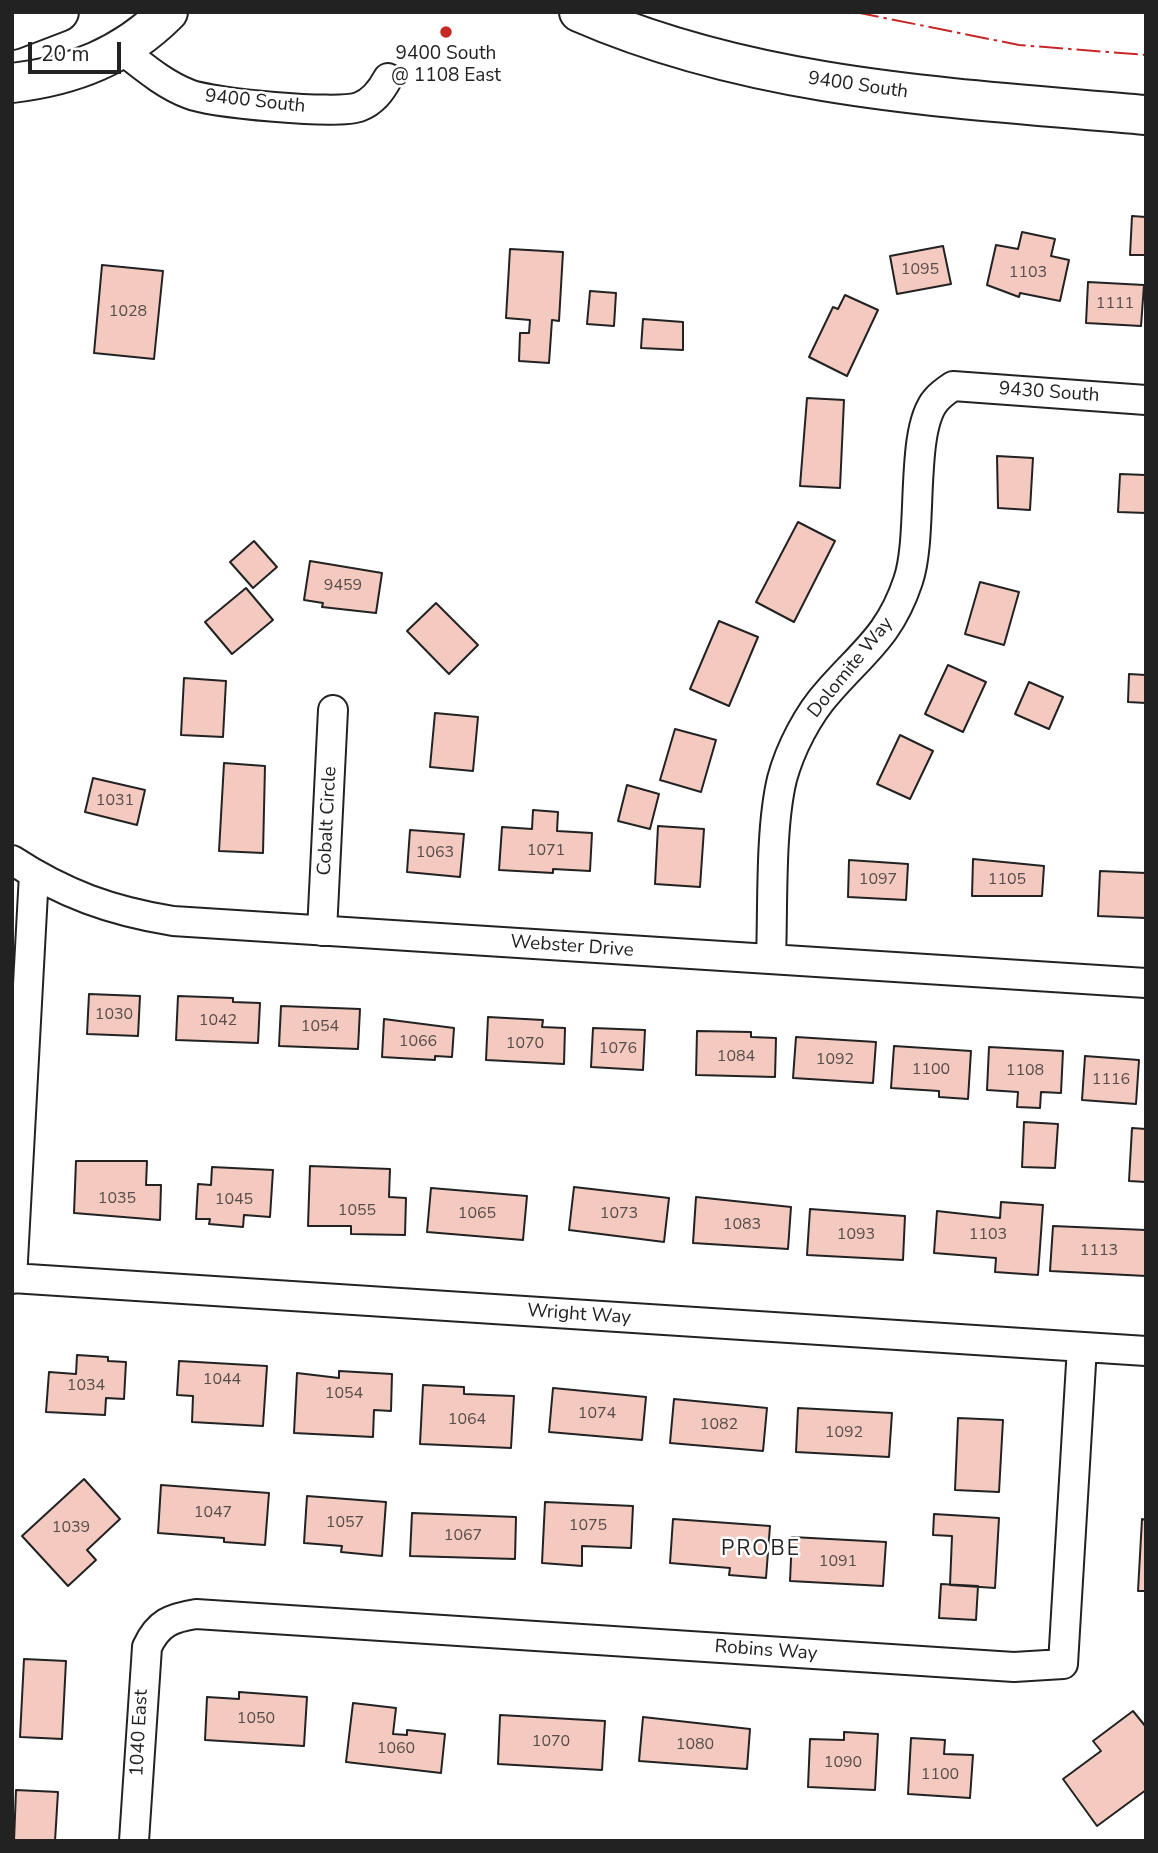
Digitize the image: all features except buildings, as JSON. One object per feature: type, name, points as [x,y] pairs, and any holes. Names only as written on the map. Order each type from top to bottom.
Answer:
[{"type":"main road","points":[[12,30],[59,12]]},
{"type":"main road","points":[[12,83],[66,73],[95,64],[122,50],[168,12]]},
{"type":"main road","name":"9400 South","points":[[579,12],[700,53],[802,79],[913,94],[1146,115]]},
{"type":"street","name":"9400 South","points":[[122,50],[178,89],[221,100],[346,110],[368,103],[376,97],[388,78]]},
{"type":"street","name":"9430 South","points":[[953,386],[1146,400]]},
{"type":"street","name":"Dolomite Way","points":[[771,959],[777,814],[782,780],[809,718],[827,693],[867,654],[900,605],[915,551],[926,422],[935,400],[953,386]]},
{"type":"street","name":"Cobalt Circle","points":[[322,931],[333,710]]},
{"type":"street","name":"Webster Drive","points":[[23,867],[85,900],[124,913],[173,921],[1146,983]]},
{"type":"street","points":[[12,1278],[23,867]]},
{"type":"street","name":"Wright Way","points":[[12,1278],[1146,1351]]},
{"type":"street","name":"Robins Way","points":[[155,1628],[175,1618],[197,1614],[1014,1667],[1063,1664],[1082,1347]]},
{"type":"street","name":"1040 East","points":[[134,1841],[143,1669],[147,1647],[155,1628]]},
{"type":"power","points":[[855,12],[1019,45],[1146,55]]},
{"type":"place","name":"9400 South @ 1108 East","points":[[446,32]]},
{"type":"district","name":"PROBE","points":[[761,1550]]}]
